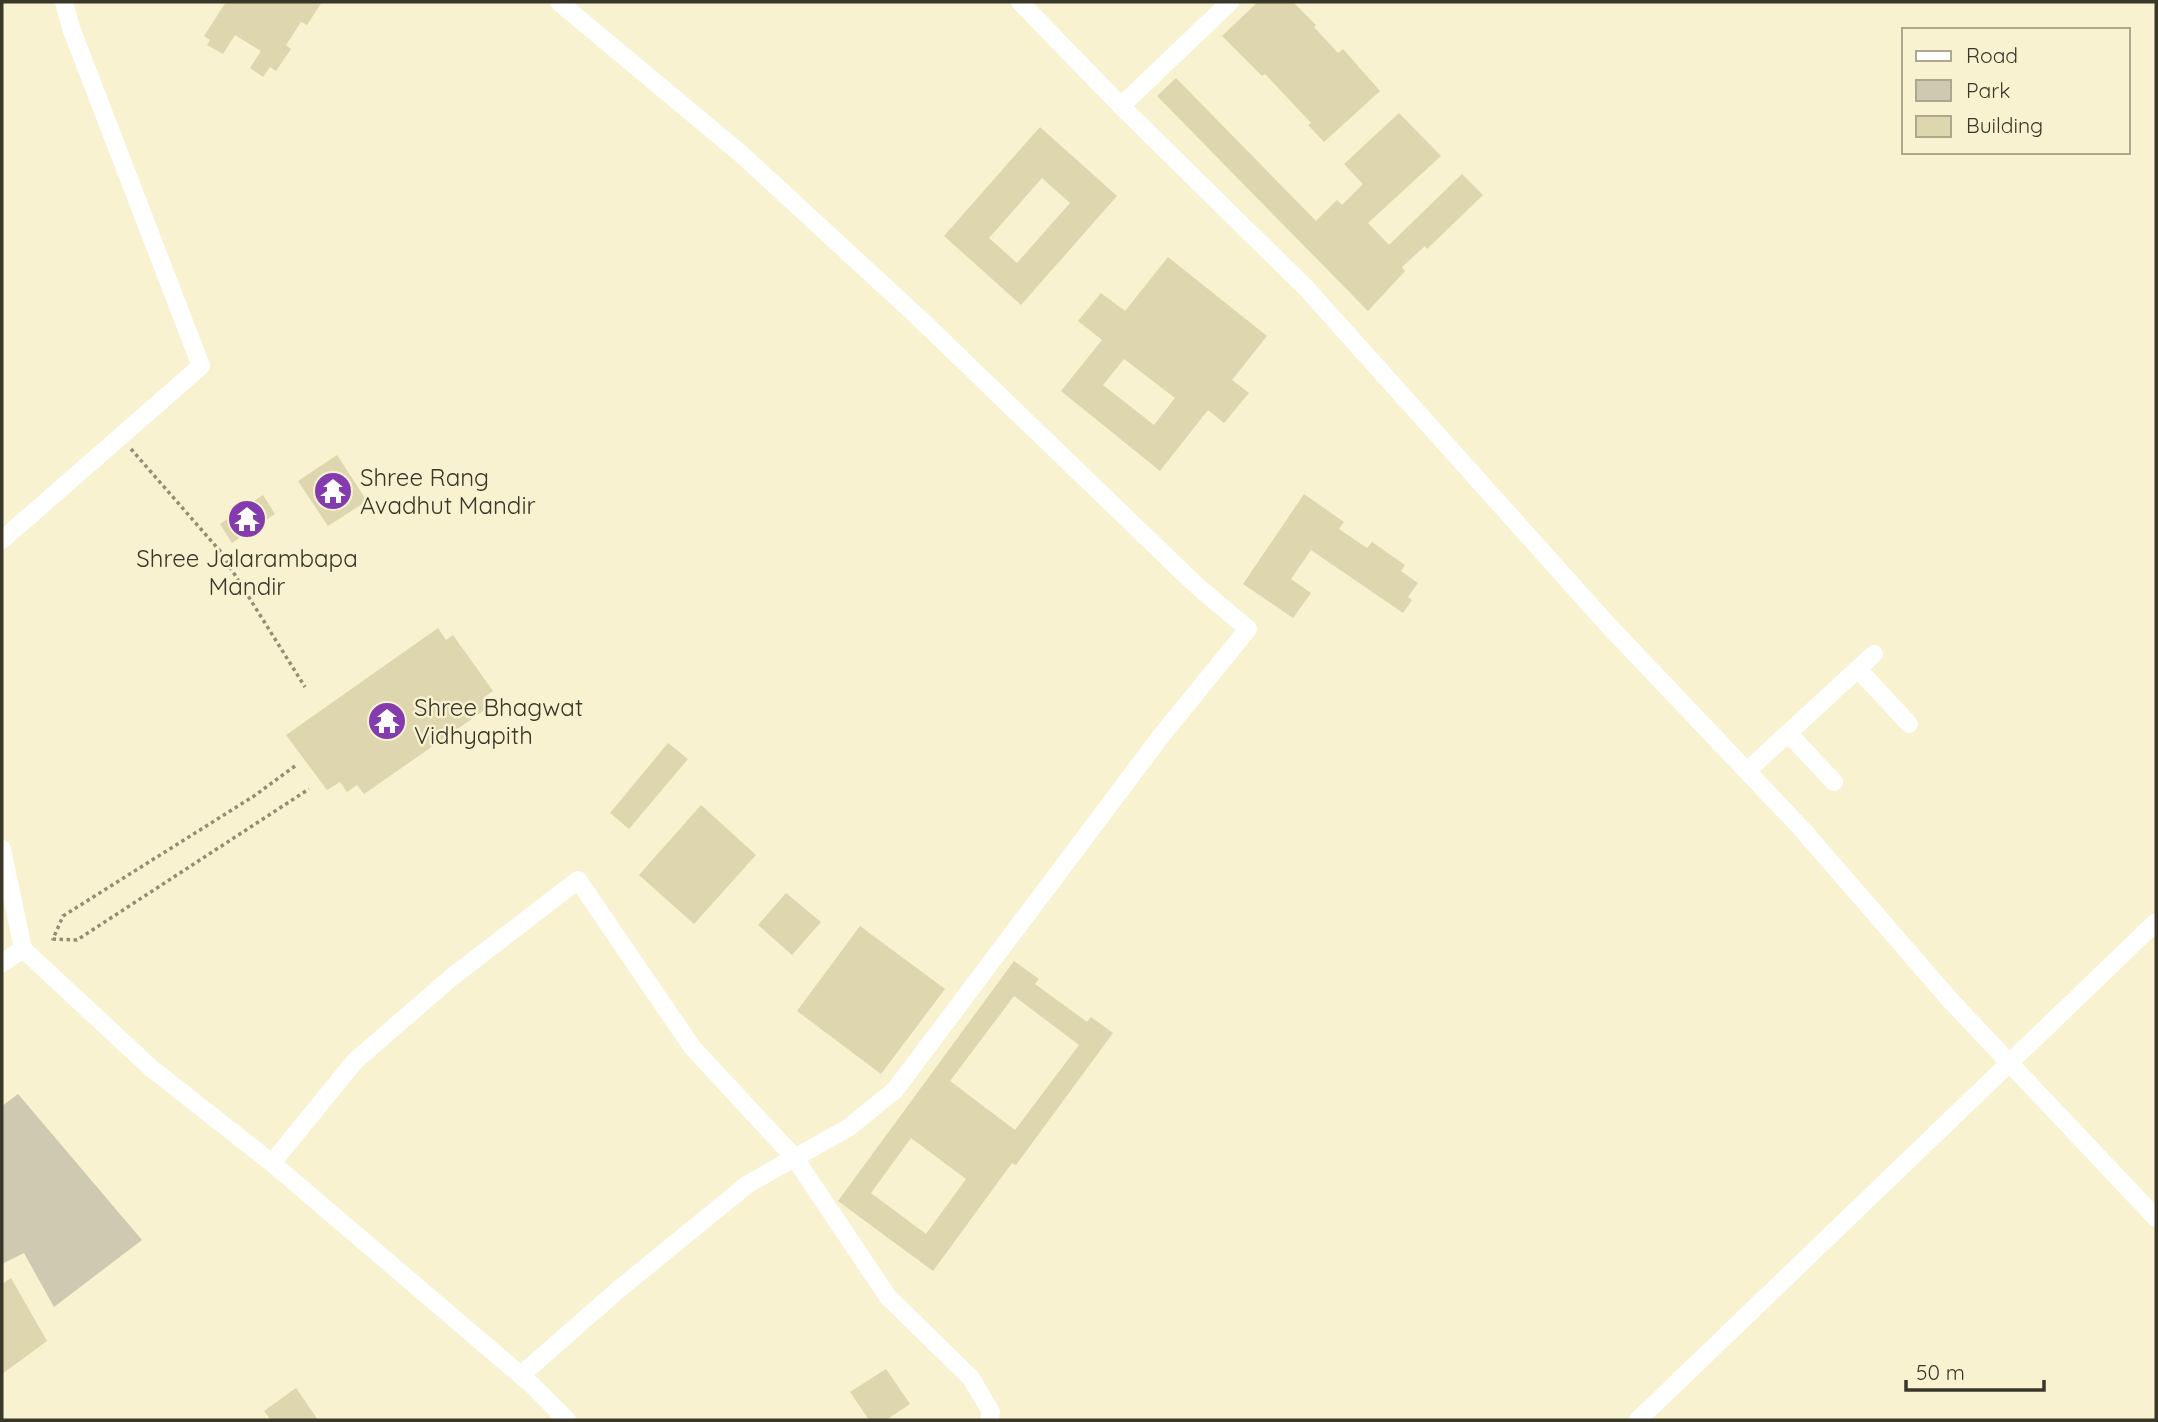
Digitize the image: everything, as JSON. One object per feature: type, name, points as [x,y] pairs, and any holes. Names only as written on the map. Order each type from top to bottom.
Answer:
[{"type":"street","points":[[2,540],[201,366],[71,28],[64,2]]},
{"type":"street","points":[[521,1375],[618,1290],[748,1184],[848,1128],[895,1090],[1161,736],[1248,629],[1196,585],[918,317],[740,153],[559,2]]},
{"type":"street","points":[[1020,2],[1121,106],[1307,289],[1608,625],[1801,828],[1951,1001],[2156,1218]]},
{"type":"street","points":[[1121,106],[1230,2]]},
{"type":"street","points":[[1747,771],[1874,654]]},
{"type":"street","points":[[1858,668],[1909,724]]},
{"type":"street","points":[[1788,733],[1834,782]]},
{"type":"street","points":[[2,849],[23,949],[151,1068],[272,1163],[521,1375],[567,1420]]},
{"type":"street","points":[[272,1163],[355,1061],[452,977],[578,880],[692,1047],[794,1157],[888,1297],[971,1378],[991,1412],[989,1420]]},
{"type":"street","points":[[1638,1420],[2156,922]]},
{"type":"street","points":[[2,963],[23,949]]},
{"type":"path","points":[[120,437],[220,551],[305,687]]},
{"type":"path","points":[[295,766],[254,796],[63,916],[53,939],[78,940],[309,789]]},
{"type":"green space","points":[[18,1094],[142,1240],[54,1307],[24,1253],[2,1264],[2,1106]]},
{"type":"building","points":[[226,2],[322,2],[307,25],[301,22],[286,45],[291,49],[276,71],[270,67],[263,77],[250,68],[261,51],[235,35],[223,54],[207,45],[210,40],[204,36]]},
{"type":"building","points":[[1258,2],[1293,2],[1338,53],[1343,49],[1380,91],[1324,142],[1308,125],[1311,123],[1265,74],[1262,76],[1222,36]]},
{"type":"building","points":[[1176,78],[1316,221],[1337,200],[1342,205],[1363,184],[1344,164],[1399,113],[1441,156],[1368,223],[1389,245],[1462,174],[1483,195],[1427,249],[1425,246],[1402,267],[1405,271],[1368,311],[1157,96]]},
{"type":"building","points":[[1040,127],[1117,196],[1021,305],[944,236]],"holes":[[[1042,178],[1070,203],[1017,263],[989,238]]]},
{"type":"building","points":[[1168,257],[1267,336],[1232,380],[1249,393],[1224,423],[1208,410],[1160,471],[1061,391],[1102,340],[1078,321],[1101,293],[1125,311]],"holes":[[[1124,359],[1175,398],[1154,425],[1103,385]]]},
{"type":"building","name":"Shree Rang Avadhut Mandir","points":[[337,455],[367,501],[328,526],[298,481]]},
{"type":"building","points":[[1304,494],[1344,522],[1339,529],[1367,548],[1372,542],[1405,565],[1401,571],[1418,583],[1408,597],[1412,600],[1403,613],[1311,550],[1291,579],[1311,593],[1293,618],[1243,584]]},
{"type":"building","name":"Shree Jalarambapa Mandir","points":[[263,495],[275,514],[232,543],[220,524]]},
{"type":"building","name":"Shree Bhagwat Vidhyapith","points":[[438,628],[446,640],[453,635],[493,691],[483,698],[489,707],[364,794],[357,785],[347,792],[340,782],[327,790],[286,735]]},
{"type":"building","points":[[668,743],[688,759],[629,829],[610,813]]},
{"type":"building","points":[[701,805],[756,855],[694,924],[639,875]]},
{"type":"building","points":[[786,893],[821,922],[792,955],[758,925]]},
{"type":"building","points":[[860,926],[945,989],[881,1074],[797,1011]]},
{"type":"building","points":[[1014,961],[1039,979],[1035,984],[1087,1022],[1091,1017],[1113,1033],[1016,1165],[1012,1163],[933,1271],[838,1201]],"holes":[[[1014,996],[1079,1045],[1015,1130],[950,1081]],[[911,1138],[966,1179],[926,1234],[871,1193]]]},
{"type":"building","points":[[11,1278],[47,1341],[2,1374],[2,1284]]},
{"type":"building","points":[[886,1369],[910,1404],[886,1420],[869,1420],[850,1392]]},
{"type":"building","points":[[296,1388],[318,1420],[271,1420],[264,1411]]},
{"type":"place","name":"Shree Rang Avadhut Mandir","points":[[333,491]]},
{"type":"place","name":"Shree Jalarambapa Mandir","points":[[247,519]]},
{"type":"place","name":"Shree Bhagwat Vidhyapith","points":[[387,721]]}]
